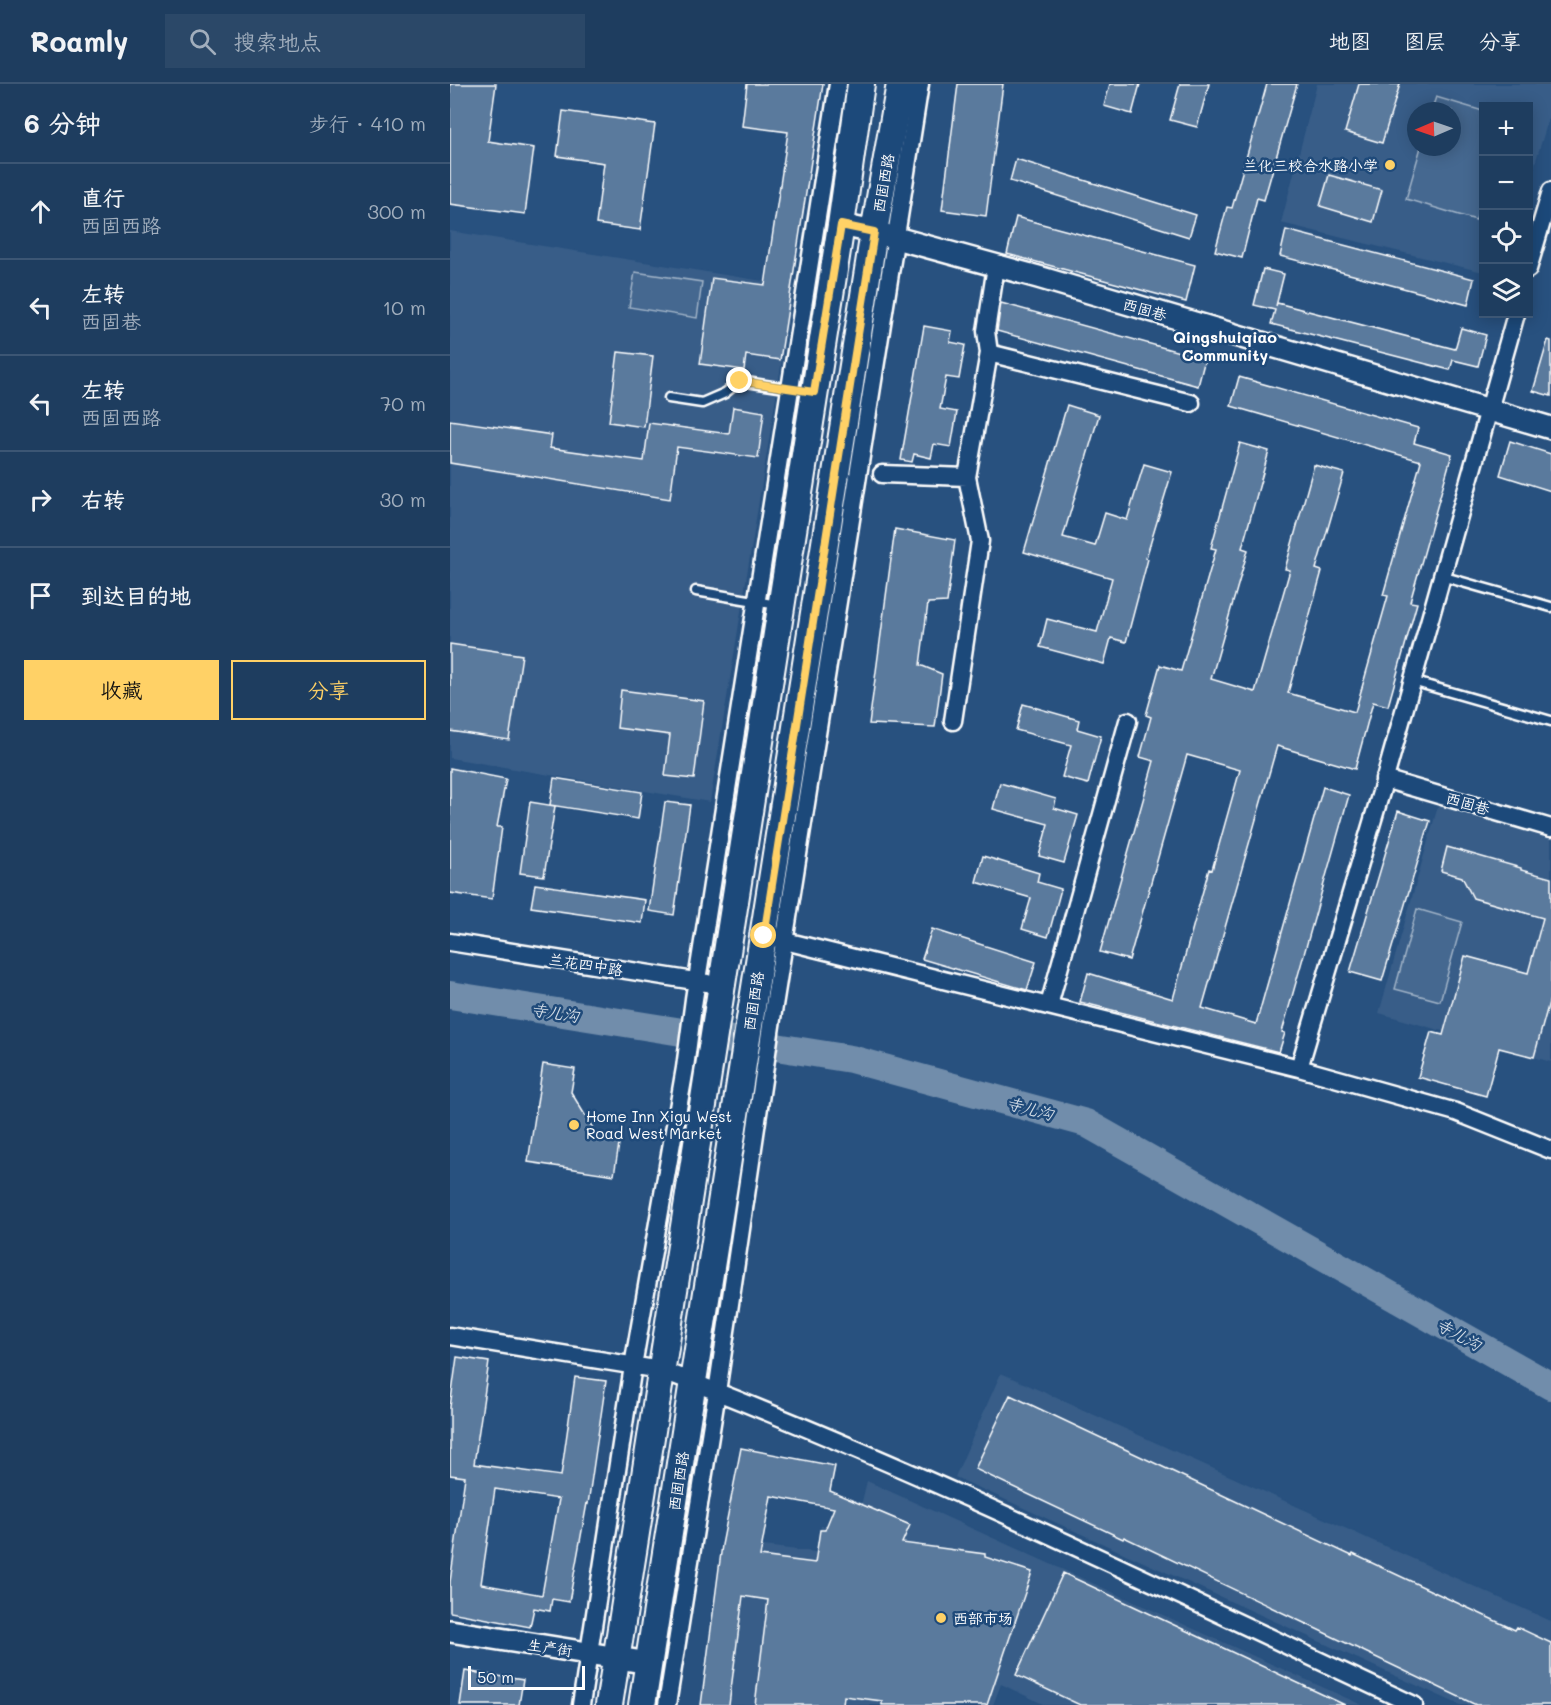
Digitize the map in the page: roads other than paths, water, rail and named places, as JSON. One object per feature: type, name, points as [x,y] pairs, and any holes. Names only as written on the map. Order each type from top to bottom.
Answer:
[{"type":"main road","points":[[609,1705],[661,1370],[696,1070],[708,992],[802,391],[841,225],[861,84]]},
{"type":"main road","name":"西固西路","points":[[652,1705],[649,1663],[705,1387],[762,1010],[885,235],[900,84]]},
{"type":"street","points":[[802,391],[838,84]]},
{"type":"street","points":[[885,235],[920,84]]},
{"type":"street","points":[[1530,264],[1551,191]]},
{"type":"street","name":"西固巷","points":[[841,225],[996,266],[1551,428]]},
{"type":"street","points":[[953,721],[980,541],[967,477],[989,353],[986,331],[996,266]]},
{"type":"street","points":[[1299,1068],[1515,318]]},
{"type":"street","points":[[989,353],[1191,403]]},
{"type":"street","points":[[882,474],[967,477]]},
{"type":"street","points":[[1049,1005],[1128,721]]},
{"type":"street","name":"西固巷","points":[[1384,779],[1551,828]]},
{"type":"street","points":[[774,938],[1299,1068],[1456,1112],[1551,1150]]},
{"type":"street","name":"兰花四中路","points":[[450,942],[708,992]]},
{"type":"street","points":[[581,1705],[633,1366],[696,1070]]},
{"type":"street","points":[[450,1336],[661,1370],[930,1480],[1414,1705]]},
{"type":"street","points":[[652,1705],[705,1387]]},
{"type":"street","name":"生产街","points":[[450,1632],[649,1663]]},
{"type":"lane","points":[[669,398],[702,403],[725,393],[740,381],[802,391]]},
{"type":"lane","points":[[1441,576],[1551,607]]},
{"type":"lane","points":[[696,591],[769,604]]},
{"type":"lane","points":[[1412,681],[1551,721]]},
{"type":"waterway","name":"寺儿沟","points":[[450,995],[851,1059],[1086,1123],[1551,1386]]},
{"type":"place","name":"兰化三校合水路小学","points":[[1390,165]]},
{"type":"place","name":"Home Inn Xigu West Road West Market","points":[[574,1125]]},
{"type":"place","name":"西部市场","points":[[941,1618]]},
{"type":"district","name":"Qingshuiqiao Community","points":[[1225,345]]}]
